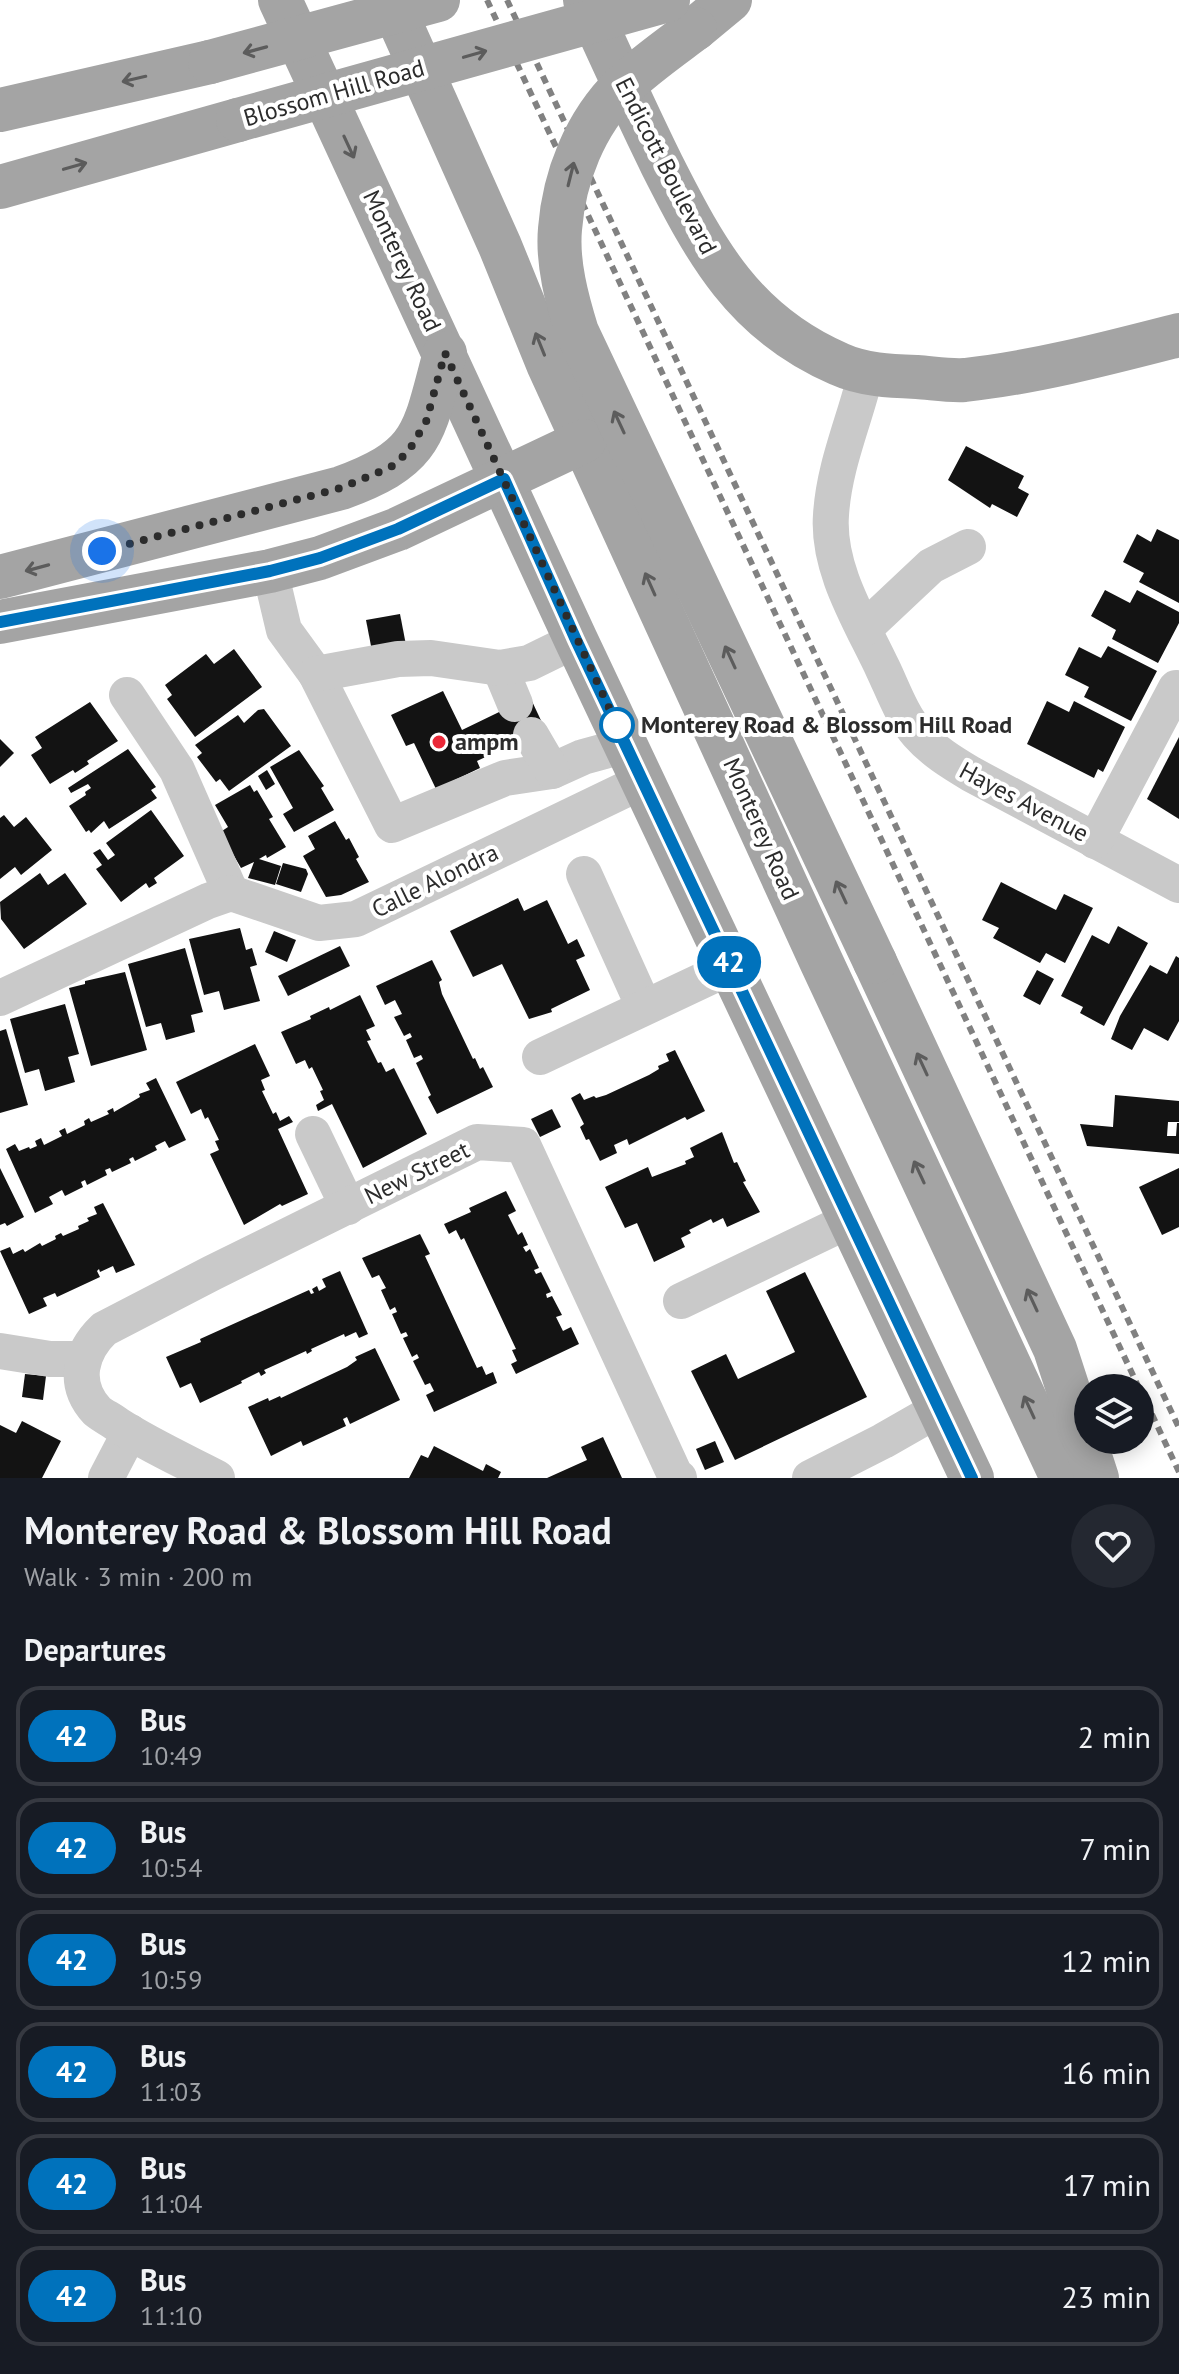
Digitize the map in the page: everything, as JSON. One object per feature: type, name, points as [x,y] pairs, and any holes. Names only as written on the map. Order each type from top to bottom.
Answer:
[{"type":"main road","name":"Monterey Road","points":[[280,0],[576,640],[972,1478]]},
{"type":"main road","name":"Monterey Road","points":[[390,0],[463,162],[548,364],[1062,1478]]},
{"type":"main road","points":[[0,110],[210,62],[438,0]]},
{"type":"main road","name":"Endicott Boulevard","points":[[585,0],[653,146],[711,256],[739,291],[771,322],[800,344],[840,365],[866,373],[962,380],[1069,363],[1179,335]]},
{"type":"main road","points":[[730,0],[682,14],[595,120],[575,158],[559,230],[567,294],[577,332],[1055,1349],[1097,1478]]},
{"type":"main road","name":"Blossom Hill Road","points":[[0,187],[238,120],[682,14]]},
{"type":"main road","points":[[0,577],[341,488],[381,472],[408,452],[418,438],[426,422],[445,353]]},
{"type":"main road","points":[[0,622],[270,571],[359,545],[584,441]]},
{"type":"street","name":"Hayes Avenue","points":[[866,373],[840,459],[830,519],[835,554],[846,591],[916,731],[941,756],[1179,885]]},
{"type":"street","points":[[864,629],[931,566],[968,547]]},
{"type":"street","points":[[270,571],[284,630],[316,674],[392,825],[505,778],[552,771],[583,757],[635,763]]},
{"type":"street","points":[[316,674],[420,658],[500,668],[529,663],[576,640]]},
{"type":"street","points":[[500,668],[523,720],[552,771]]},
{"type":"street","points":[[1095,841],[1178,686]]},
{"type":"street","points":[[4,987],[231,893],[177,770],[127,695]]},
{"type":"street","name":"Calle Alondra","points":[[231,893],[319,923],[356,919],[635,763]]},
{"type":"street","points":[[584,874],[644,1007]]},
{"type":"street","points":[[540,1057],[731,967]]},
{"type":"street","points":[[313,1134],[348,1207]]},
{"type":"street","name":"New Street","points":[[84,1359],[90,1342],[104,1329],[477,1142],[523,1145],[679,1478]]},
{"type":"street","points":[[681,1301],[850,1220]]},
{"type":"street","points":[[0,1351],[50,1359],[84,1359],[82,1387],[98,1411],[130,1432],[217,1478]]},
{"type":"street","points":[[810,1478],[939,1409]]},
{"type":"street","points":[[106,1478],[130,1432]]},
{"type":"building","points":[[966,446],[1024,476],[1018,488],[1029,494],[1017,517],[992,504],[990,508],[948,480]]},
{"type":"building","points":[[1157,529],[1179,540],[1179,603],[1139,582],[1144,573],[1123,562],[1137,534],[1151,542]]},
{"type":"building","points":[[1105,590],[1130,603],[1137,590],[1179,612],[1179,623],[1158,663],[1112,639],[1116,630],[1091,616]]},
{"type":"building","points":[[400,614],[406,645],[372,651],[366,620]]},
{"type":"building","points":[[1108,646],[1157,671],[1131,721],[1084,697],[1089,687],[1065,675],[1079,647],[1101,658]]},
{"type":"building","points":[[234,649],[262,687],[195,737],[167,699],[172,695],[165,685],[206,654],[214,664]]},
{"type":"building","points":[[443,691],[462,730],[530,697],[545,729],[477,761],[480,768],[436,789],[414,743],[406,746],[391,715]]},
{"type":"building","points":[[1047,701],[1069,712],[1074,701],[1125,727],[1103,772],[1098,769],[1094,778],[1027,744]]},
{"type":"building","points":[[90,702],[118,741],[87,761],[89,764],[75,773],[73,770],[50,784],[31,755],[42,748],[35,737]]},
{"type":"building","points":[[264,709],[291,746],[229,791],[220,779],[216,782],[197,757],[202,753],[195,745],[238,715],[244,723],[258,710]]},
{"type":"building","points":[[1179,737],[1179,819],[1147,799]]},
{"type":"building","points":[[0,739],[14,753],[0,767]]},
{"type":"building","points":[[128,749],[156,787],[151,790],[157,798],[109,829],[104,821],[91,833],[89,830],[86,832],[69,806],[91,788],[88,784],[71,793],[68,788]]},
{"type":"building","points":[[299,750],[324,786],[321,788],[334,810],[294,832],[283,814],[293,808],[270,767]]},
{"type":"building","points":[[267,770],[275,784],[266,790],[258,776]]},
{"type":"building","points":[[250,785],[254,792],[257,790],[273,817],[269,819],[286,847],[259,859],[281,866],[275,885],[248,878],[254,862],[241,868],[226,842],[222,831],[228,827],[215,805]]},
{"type":"building","points":[[151,810],[184,856],[154,878],[157,883],[149,888],[146,883],[121,902],[96,869],[102,865],[93,853],[100,849],[108,860],[115,855],[106,843]]},
{"type":"building","points":[[4,815],[14,827],[26,817],[52,850],[21,875],[15,867],[0,879],[0,818]]},
{"type":"building","points":[[335,821],[346,840],[349,838],[369,882],[341,895],[326,897],[303,856],[315,849],[308,836]]},
{"type":"building","points":[[283,863],[306,869],[308,874],[301,892],[276,884]]},
{"type":"building","points":[[40,873],[48,885],[65,873],[87,904],[24,949],[1,919],[0,902]]},
{"type":"building","points":[[1001,882],[1056,910],[1064,894],[1093,908],[1065,963],[1046,953],[1040,963],[993,938],[999,928],[982,920]]},
{"type":"building","points":[[518,898],[524,911],[547,900],[568,944],[577,939],[585,956],[576,960],[590,990],[551,1009],[552,1012],[529,1019],[502,964],[473,977],[450,931]]},
{"type":"building","points":[[1118,926],[1148,943],[1104,1026],[1080,1013],[1083,1007],[1061,996],[1092,935],[1109,944]]},
{"type":"building","points":[[240,928],[246,950],[252,948],[257,965],[250,967],[260,1001],[224,1010],[219,991],[204,995],[189,939]]},
{"type":"building","points":[[274,931],[296,940],[287,962],[265,952]]},
{"type":"building","points":[[340,946],[350,966],[288,996],[278,976]]},
{"type":"building","points":[[185,948],[203,1012],[191,1015],[195,1032],[166,1040],[161,1023],[146,1027],[128,964]]},
{"type":"building","points":[[1176,956],[1179,958],[1179,1021],[1168,1041],[1144,1028],[1132,1050],[1111,1039],[1120,1016],[1150,965],[1167,974]]},
{"type":"building","points":[[432,960],[442,980],[439,982],[442,994],[473,1059],[480,1069],[483,1067],[493,1087],[437,1114],[416,1063],[423,1059],[421,1055],[414,1058],[406,1040],[412,1037],[410,1033],[404,1036],[394,1017],[402,1014],[395,1000],[385,1005],[376,986]]},
{"type":"building","points":[[1037,970],[1054,979],[1040,1005],[1023,996]]},
{"type":"building","points":[[125,972],[147,1050],[91,1066],[69,988]]},
{"type":"building","points":[[360,995],[375,1026],[366,1030],[371,1040],[367,1041],[386,1072],[394,1068],[427,1134],[363,1168],[332,1104],[318,1111],[316,1105],[324,1100],[320,1091],[323,1090],[312,1067],[309,1069],[305,1060],[296,1064],[281,1032]]},
{"type":"building","points":[[65,1004],[79,1054],[68,1057],[75,1082],[45,1091],[39,1069],[25,1073],[10,1019]]},
{"type":"building","points":[[6,1029],[28,1105],[0,1113],[0,1031]]},
{"type":"building","points":[[255,1044],[270,1076],[261,1080],[265,1090],[262,1091],[273,1114],[276,1112],[280,1121],[289,1116],[293,1122],[278,1129],[308,1194],[282,1206],[280,1204],[244,1225],[210,1154],[219,1150],[215,1141],[219,1140],[201,1109],[191,1114],[176,1082]]},
{"type":"building","points":[[675,1050],[705,1111],[687,1120],[685,1117],[629,1145],[627,1139],[614,1145],[617,1153],[600,1161],[580,1127],[584,1124],[571,1098],[580,1093],[584,1100],[606,1095],[659,1069],[658,1066],[669,1061],[666,1054]]},
{"type":"building","points":[[156,1078],[186,1140],[169,1148],[165,1141],[155,1146],[157,1150],[135,1161],[133,1157],[129,1159],[131,1163],[112,1172],[110,1168],[105,1170],[107,1175],[87,1185],[85,1180],[81,1182],[83,1187],[65,1196],[62,1190],[49,1197],[53,1204],[35,1213],[6,1149],[15,1144],[19,1151],[30,1149],[37,1146],[35,1141],[41,1138],[44,1145],[62,1136],[59,1131],[65,1128],[67,1134],[85,1125],[84,1121],[89,1118],[91,1122],[109,1114],[107,1111],[113,1108],[114,1112],[150,1090],[146,1083]]},
{"type":"building","points":[[1115,1095],[1179,1101],[1179,1122],[1168,1122],[1167,1136],[1176,1136],[1179,1123],[1179,1154],[1087,1146],[1080,1124],[1113,1127]]},
{"type":"building","points":[[552,1109],[561,1127],[540,1137],[531,1119]]},
{"type":"building","points":[[722,1132],[734,1163],[737,1162],[746,1181],[743,1182],[760,1212],[727,1227],[723,1218],[713,1223],[711,1219],[689,1230],[691,1233],[681,1238],[685,1247],[654,1262],[637,1223],[625,1228],[605,1187],[648,1167],[652,1177],[686,1164],[685,1161],[694,1157],[690,1148]]},
{"type":"building","points":[[0,1168],[24,1217],[7,1226],[5,1223],[0,1225]]},
{"type":"building","points":[[1179,1168],[1179,1227],[1162,1235],[1139,1187]]},
{"type":"building","points":[[506,1191],[516,1211],[508,1215],[518,1235],[522,1232],[528,1245],[523,1247],[526,1252],[530,1249],[539,1268],[534,1270],[536,1274],[541,1272],[551,1292],[546,1294],[547,1298],[552,1296],[562,1315],[556,1317],[563,1331],[571,1327],[579,1344],[516,1374],[511,1364],[517,1361],[512,1350],[516,1349],[464,1238],[461,1240],[456,1230],[449,1234],[444,1224]]},
{"type":"building","points":[[103,1203],[135,1265],[116,1273],[113,1266],[100,1272],[99,1269],[100,1277],[57,1297],[55,1293],[43,1298],[47,1306],[29,1314],[0,1251],[10,1247],[13,1254],[23,1249],[25,1252],[40,1243],[42,1246],[56,1239],[55,1236],[61,1233],[63,1236],[79,1229],[78,1226],[89,1221],[87,1218],[97,1214],[94,1207]]},
{"type":"building","points":[[420,1234],[430,1254],[425,1256],[477,1368],[482,1366],[486,1375],[493,1372],[497,1383],[434,1412],[426,1395],[434,1391],[430,1383],[425,1385],[413,1361],[419,1358],[417,1354],[412,1357],[403,1338],[408,1336],[406,1332],[401,1334],[392,1314],[397,1312],[395,1307],[390,1310],[381,1290],[386,1288],[379,1275],[372,1278],[362,1258]]},
{"type":"building","points":[[340,1271],[368,1334],[359,1338],[356,1332],[345,1337],[344,1334],[311,1349],[307,1354],[306,1351],[264,1370],[266,1373],[261,1376],[259,1372],[200,1403],[191,1383],[180,1388],[166,1357],[309,1290],[311,1294],[314,1293],[312,1289],[317,1286],[319,1291],[326,1287],[322,1279]]},
{"type":"building","points":[[805,1272],[867,1397],[735,1460],[691,1371],[726,1354],[738,1379],[795,1352],[766,1291]]},
{"type":"building","points":[[375,1348],[400,1400],[350,1424],[347,1417],[343,1419],[346,1426],[303,1446],[301,1441],[271,1456],[248,1407],[268,1398],[269,1401],[281,1398],[347,1367],[357,1360],[355,1357]]},
{"type":"building","points":[[25,1374],[46,1376],[43,1400],[22,1397]]},
{"type":"building","points":[[22,1421],[61,1441],[42,1478],[0,1478],[0,1425],[16,1433]]},
{"type":"building","points":[[603,1437],[622,1478],[547,1478],[587,1460],[581,1447]]},
{"type":"building","points":[[715,1441],[724,1462],[705,1470],[696,1449]]},
{"type":"building","points":[[434,1446],[483,1471],[486,1464],[501,1472],[498,1478],[409,1478],[421,1455],[428,1458]]},
{"type":"railway","points":[[487,0],[1132,1374]]},
{"type":"railway","points":[[507,0],[1179,1428]]},
{"type":"railway","points":[[1154,1419],[1179,1472]]},
{"type":"bus line","name":"42","points":[[0,622],[270,571],[320,558],[398,529],[504,479],[576,640],[972,1478]]},
{"type":"place","name":"Monterey Road & Blossom Hill Road","points":[[617,725]]},
{"type":"place","name":"ampm","points":[[439,742]]},
{"type":"route","points":[[102,551],[341,488],[391,467],[408,452],[426,422],[445,353],[617,725]]}]
